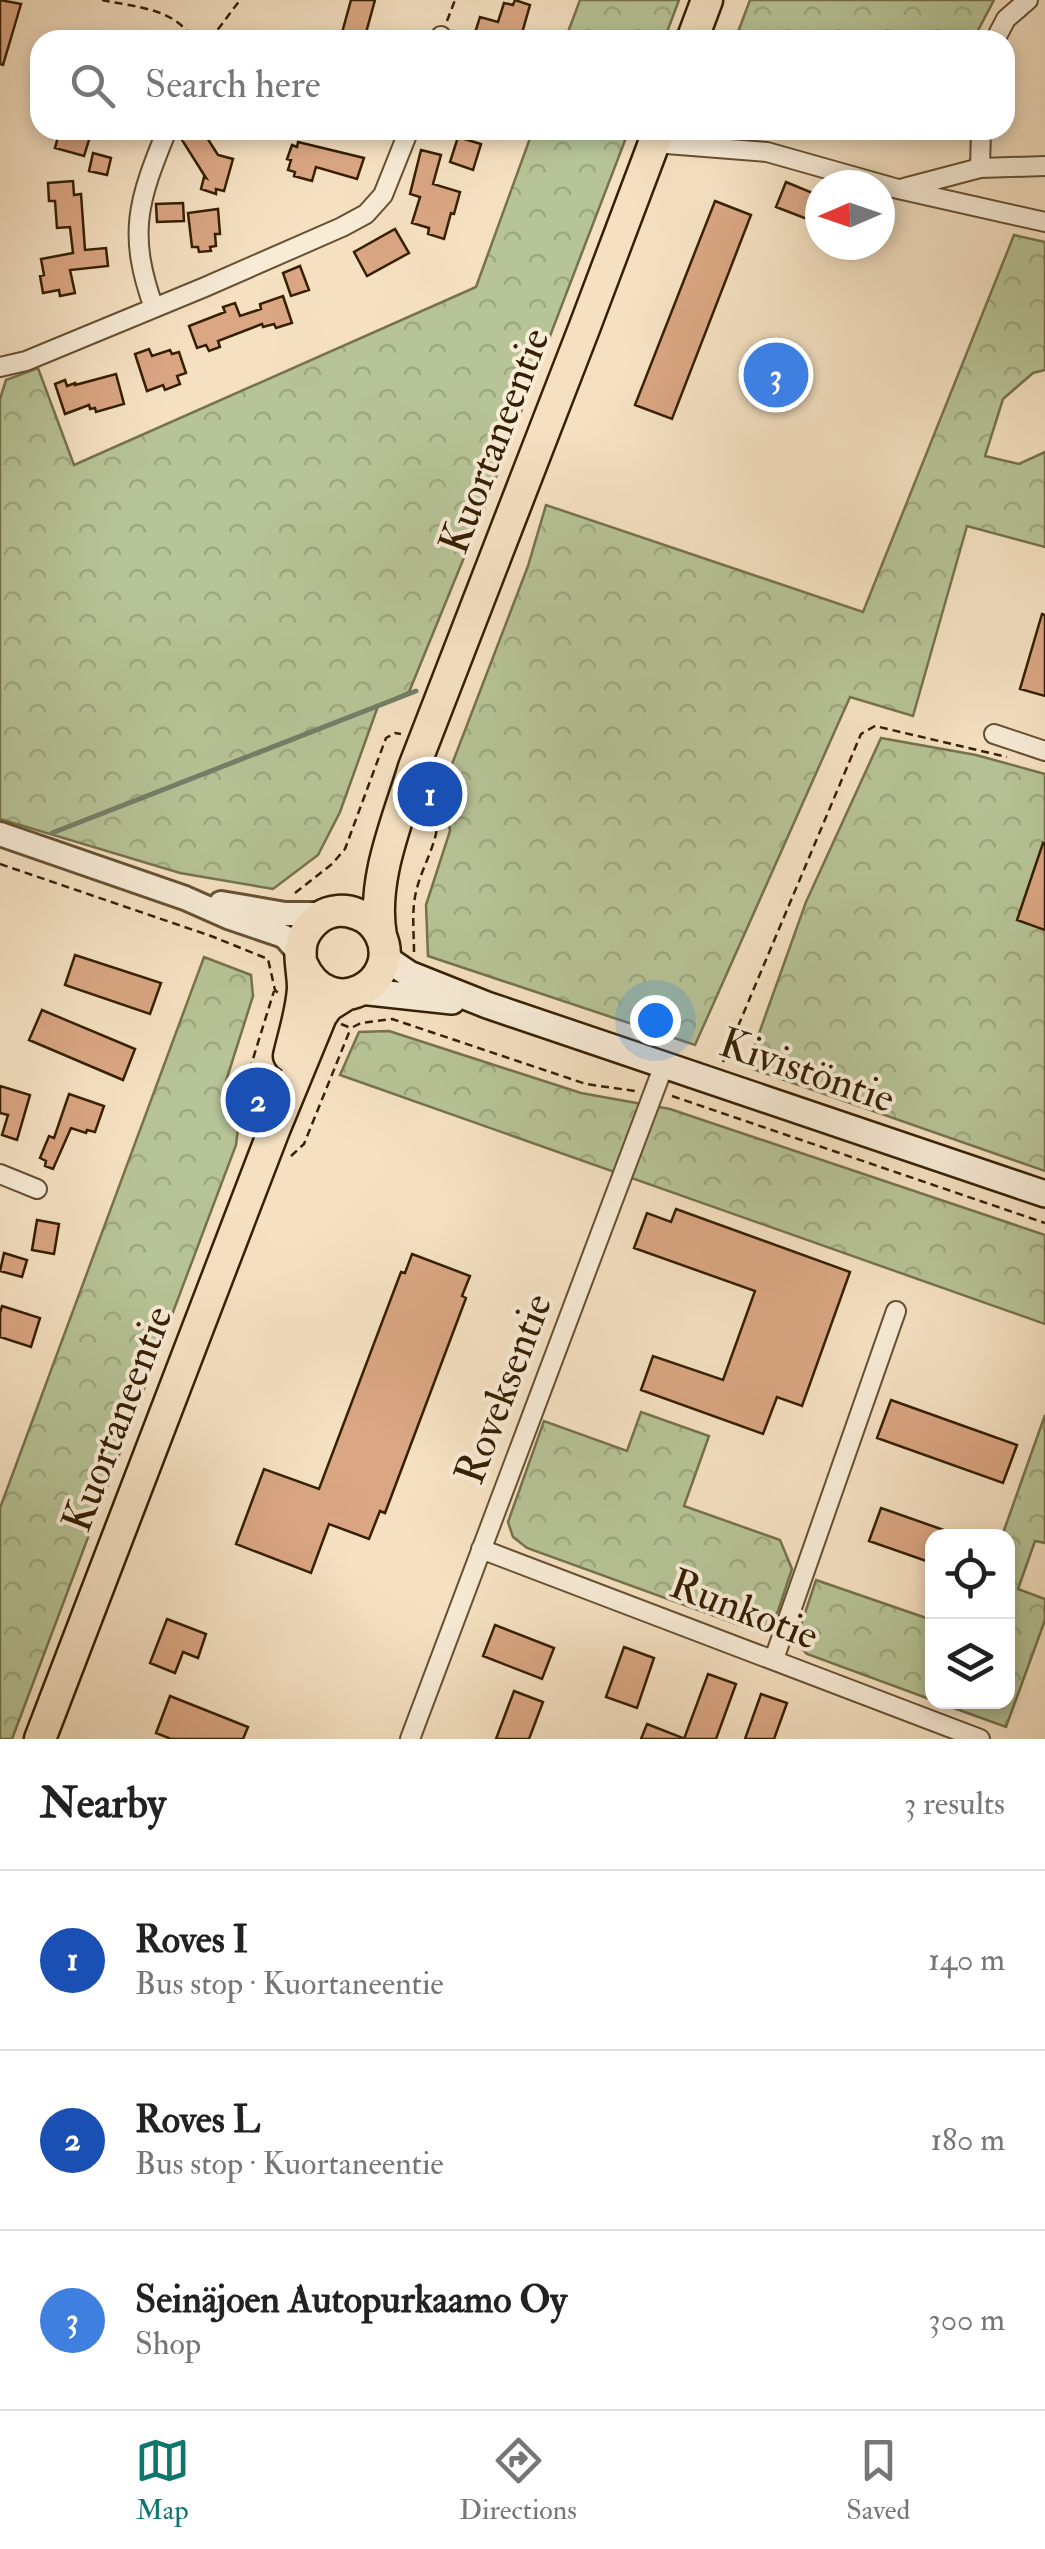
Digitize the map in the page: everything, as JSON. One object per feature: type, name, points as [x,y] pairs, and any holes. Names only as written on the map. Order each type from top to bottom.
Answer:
[{"type":"highway","points":[[696,30],[707,0]]},
{"type":"highway","name":"Kuortaneentie","points":[[393,966],[377,916],[392,836],[426,736],[655,140]]},
{"type":"highway","name":"Kuortaneentie","points":[[335,912],[358,891],[412,775]]},
{"type":"highway","points":[[310,1012],[353,993],[393,966],[366,918],[335,912],[318,918],[304,934],[301,959],[314,984],[324,990],[353,993]]},
{"type":"highway","name":"Kuortaneentie","points":[[40,1739],[274,1130],[310,1012],[301,959]]},
{"type":"main road","name":"Kivistöntie","points":[[393,966],[487,1005],[1045,1194]]},
{"type":"street","points":[[1000,30],[1006,19],[1028,0]]},
{"type":"street","points":[[154,308],[145,282],[138,216],[145,185],[164,140]]},
{"type":"street","points":[[0,367],[26,361],[154,308],[366,214],[383,195],[404,140]]},
{"type":"street","points":[[684,140],[767,152],[898,189],[1045,222]]},
{"type":"street","points":[[980,168],[981,140]]},
{"type":"street","points":[[898,189],[980,168],[1045,166]]},
{"type":"street","points":[[994,734],[1045,751]]},
{"type":"street","points":[[0,834],[285,937],[301,959]]},
{"type":"street","points":[[185,898],[285,914],[335,912]]},
{"type":"street","name":"Roveksentie","points":[[410,1739],[664,1065]]},
{"type":"street","points":[[0,1174],[38,1190]]},
{"type":"street","points":[[774,1658],[896,1311]]},
{"type":"street","name":"Runkotie","points":[[481,1548],[980,1739]]},
{"type":"path","points":[[102,0],[173,16],[187,30]]},
{"type":"path","points":[[218,30],[240,0]]},
{"type":"path","points":[[444,30],[456,0]]},
{"type":"path","points":[[714,1082],[861,734],[875,726],[1014,759]]},
{"type":"path","points":[[285,914],[300,887],[332,864],[345,849],[386,738],[396,733],[426,736]]},
{"type":"path","points":[[392,1020],[393,966],[415,958],[413,908],[439,819],[435,802],[412,775]]},
{"type":"path","points":[[0,864],[268,959],[275,990],[248,1085],[274,1130]]},
{"type":"path","points":[[275,990],[288,1002],[351,1028]]},
{"type":"path","points":[[260,1170],[295,1154],[304,1144],[351,1028],[361,1022],[392,1020],[586,1084],[671,1096],[1045,1223]]},
{"type":"green space","points":[[580,0],[679,0],[668,30],[569,30]]},
{"type":"green space","points":[[750,0],[994,0],[978,30],[739,30]]},
{"type":"green space","points":[[529,140],[625,140],[409,692],[378,706],[340,812],[318,855],[273,889],[180,873],[0,819],[0,399],[6,380],[38,368],[74,465],[476,287]]},
{"type":"green space","points":[[1014,235],[1045,242],[1045,370],[1033,373],[1003,399],[985,456],[1019,464],[1045,452],[1045,547],[967,526],[913,716],[850,697],[695,1045],[428,956],[426,905],[450,831],[444,785],[528,566],[546,505],[863,612]]},
{"type":"green space","points":[[881,738],[976,755],[1045,774],[1045,1171],[747,1067],[806,902]]},
{"type":"green space","points":[[204,957],[251,975],[253,996],[226,1081],[240,1112],[236,1145],[12,1739],[0,1739],[0,1508]]},
{"type":"green space","points":[[389,1031],[581,1093],[670,1109],[1045,1235],[1045,1324],[340,1075],[359,1032]]},
{"type":"green space","points":[[641,1412],[709,1436],[684,1506],[780,1540],[792,1569],[770,1625],[753,1630],[527,1548],[513,1537],[508,1522],[544,1421],[627,1451]]},
{"type":"green space","points":[[1045,1415],[1045,1543],[1035,1541],[1018,1589],[1045,1599],[1045,1620],[1015,1702],[1015,1529],[1004,1529]]},
{"type":"green space","points":[[816,1580],[925,1618],[925,1697],[807,1654],[799,1646],[799,1631]]},
{"type":"green space","points":[[956,1709],[1013,1709],[1006,1727]]},
{"type":"building","points":[[0,0],[21,4],[3,65],[0,64]]},
{"type":"building","points":[[351,0],[375,0],[367,30],[343,30]]},
{"type":"building","points":[[515,0],[530,5],[523,30],[476,30],[480,17],[498,22],[504,3],[513,5]]},
{"type":"building","points":[[57,140],[89,140],[84,156],[55,148]]},
{"type":"building","points":[[182,140],[208,140],[218,155],[233,159],[224,191],[216,189],[216,194],[201,189],[206,178]]},
{"type":"building","points":[[457,140],[481,144],[473,170],[450,162]]},
{"type":"building","points":[[298,142],[364,158],[357,179],[316,167],[312,181],[294,176],[295,172],[288,170],[291,160],[287,159],[292,145],[297,147]]},
{"type":"building","points":[[421,150],[441,155],[433,184],[460,192],[444,239],[428,234],[429,228],[412,223],[420,197],[410,194]]},
{"type":"building","points":[[93,153],[111,158],[107,175],[89,171]]},
{"type":"building","points":[[73,181],[74,195],[81,194],[85,250],[106,248],[108,266],[70,270],[75,293],[43,293],[41,259],[73,253],[70,227],[57,228],[55,201],[49,201],[48,183]]},
{"type":"building","points":[[786,182],[805,190],[805,218],[776,207]]},
{"type":"building","points":[[715,201],[751,215],[672,419],[635,405]]},
{"type":"building","points":[[183,203],[184,221],[157,222],[156,204]]},
{"type":"building","points":[[218,209],[220,234],[215,234],[216,246],[210,247],[211,251],[199,252],[198,247],[192,247],[188,213]]},
{"type":"building","points":[[395,229],[409,253],[367,276],[354,252]]},
{"type":"building","points":[[300,266],[309,290],[291,296],[283,273]]},
{"type":"building","points":[[283,296],[292,323],[276,328],[274,324],[262,324],[218,341],[220,347],[209,351],[206,345],[197,348],[189,326],[225,312],[223,307],[235,303],[240,316]]},
{"type":"building","points":[[149,349],[152,356],[170,350],[172,354],[179,352],[186,373],[177,376],[180,384],[147,391],[135,354]]},
{"type":"building","points":[[116,374],[124,404],[96,412],[89,405],[65,414],[55,384],[65,380],[67,386],[75,385]]},
{"type":"building","points":[[1042,614],[1045,615],[1045,696],[1020,689]]},
{"type":"building","points":[[1045,844],[1045,930],[1017,920]]},
{"type":"building","points":[[75,955],[161,983],[150,1014],[65,985]]},
{"type":"building","points":[[42,1010],[135,1049],[123,1080],[29,1040]]},
{"type":"building","points":[[0,1086],[30,1095],[17,1140],[2,1135],[8,1115],[0,1113]]},
{"type":"building","points":[[69,1094],[104,1106],[95,1132],[71,1128],[53,1169],[40,1158],[49,1136],[54,1138]]},
{"type":"building","points":[[676,1209],[850,1272],[802,1406],[777,1397],[763,1434],[641,1390],[653,1356],[723,1380],[755,1291],[634,1248],[647,1213],[671,1222]]},
{"type":"building","points":[[37,1220],[59,1224],[54,1254],[32,1250]]},
{"type":"building","points":[[4,1253],[27,1260],[22,1277],[0,1271]]},
{"type":"building","points":[[412,1254],[470,1276],[462,1296],[466,1298],[385,1513],[380,1511],[369,1539],[329,1524],[311,1573],[236,1544],[264,1469],[319,1489],[401,1272],[405,1273]]},
{"type":"building","points":[[2,1306],[40,1318],[31,1347],[0,1337]]},
{"type":"building","points":[[891,1400],[1017,1445],[1003,1483],[877,1438]]},
{"type":"building","points":[[881,1508],[941,1529],[925,1529],[925,1561],[869,1541]]},
{"type":"building","points":[[167,1619],[206,1634],[198,1658],[183,1652],[175,1673],[150,1663]]},
{"type":"building","points":[[495,1625],[554,1648],[542,1679],[483,1656]]},
{"type":"building","points":[[624,1647],[654,1658],[637,1708],[606,1697]]},
{"type":"building","points":[[708,1674],[736,1684],[716,1739],[684,1739]]},
{"type":"building","points":[[514,1691],[543,1702],[529,1739],[496,1739]]},
{"type":"building","points":[[761,1694],[787,1703],[774,1739],[745,1739]]},
{"type":"building","points":[[170,1696],[248,1727],[243,1739],[171,1739],[156,1733]]},
{"type":"building","points":[[647,1724],[683,1738],[683,1739],[641,1739]]},
{"type":"waterway","points":[[52,833],[416,691]]},
{"type":"place","name":"Seinäjoen Autopurkaamo Oy","points":[[776,375]]},
{"type":"place","name":"Roves I","points":[[430,794]]},
{"type":"place","name":"Roves L","points":[[258,1100]]}]
